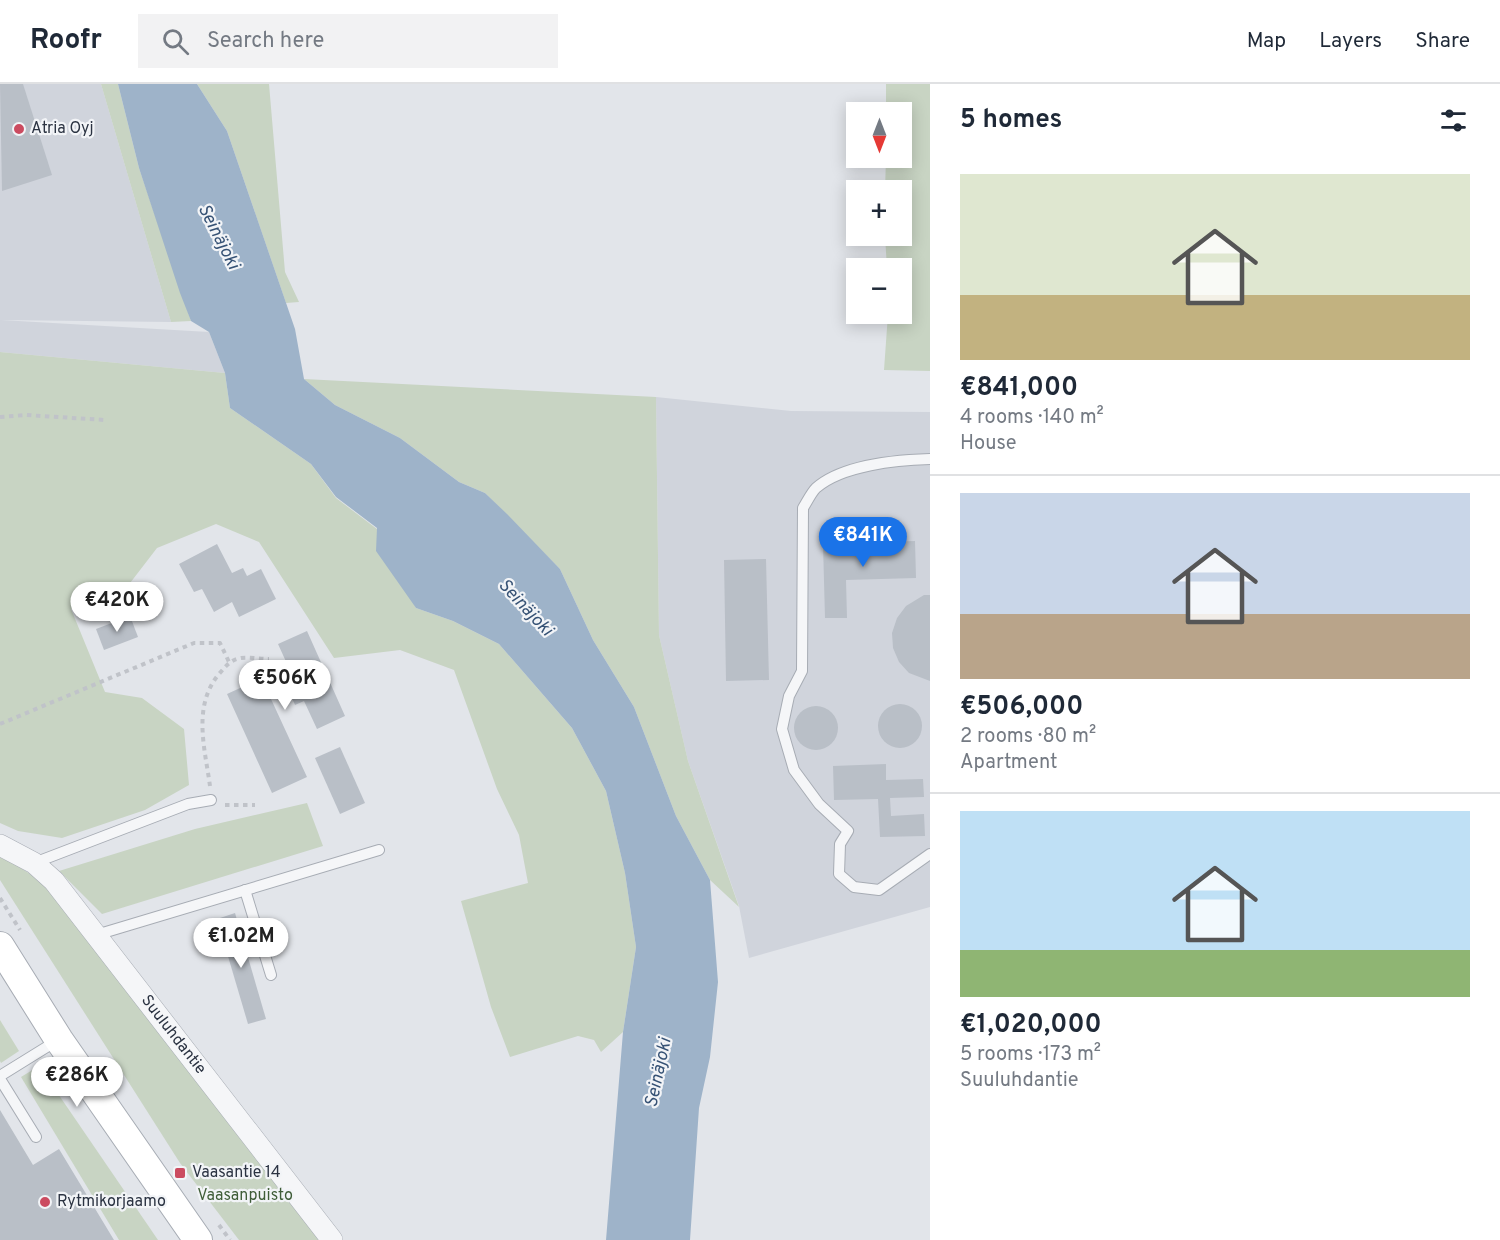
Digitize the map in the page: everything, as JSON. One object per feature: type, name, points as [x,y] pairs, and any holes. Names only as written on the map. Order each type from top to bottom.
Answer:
[{"type":"main road","points":[[0,946],[58,1040],[198,1240]]},
{"type":"street","name":"Suuluhdantie","points":[[0,844],[34,863],[54,881],[332,1240]]},
{"type":"lane","points":[[930,459],[894,460],[852,470],[817,488],[803,508],[802,671],[789,696],[782,729],[794,770],[819,804],[848,831],[840,844],[839,874],[854,887],[879,890],[930,854]]},
{"type":"lane","points":[[34,863],[188,804],[211,800]]},
{"type":"lane","points":[[96,934],[380,850]]},
{"type":"lane","points":[[245,890],[271,975]]},
{"type":"lane","points":[[36,1137],[0,1077],[58,1040]]},
{"type":"path","points":[[0,417],[26,415],[105,420]]},
{"type":"path","points":[[0,724],[194,643],[220,643],[229,662]]},
{"type":"path","points":[[255,805],[223,805],[211,800],[202,713],[214,679],[229,662],[242,658],[269,660]]},
{"type":"shaded area","points":[[0,84],[101,84],[171,322],[1,320],[209,332],[225,373],[0,352]]},
{"type":"shaded area","points":[[656,397],[791,411],[930,412],[930,907],[749,958],[739,906],[688,761],[659,635]]},
{"type":"green space","points":[[101,84],[118,84],[139,168],[191,321],[171,322]]},
{"type":"green space","points":[[197,84],[269,84],[285,272],[299,302],[286,303],[227,131]]},
{"type":"green space","points":[[886,84],[930,84],[930,371],[884,370],[887,324],[912,324],[912,258],[886,258],[886,246],[912,246],[912,180],[885,180],[886,168],[912,168],[912,102],[886,102]]},
{"type":"green space","points":[[0,352],[225,373],[230,408],[311,464],[336,498],[377,529],[416,608],[453,621],[499,644],[572,728],[606,791],[625,873],[636,947],[623,1032],[601,1052],[594,1040],[578,1036],[510,1057],[491,1007],[461,901],[528,883],[519,835],[497,789],[454,670],[400,650],[334,658],[259,542],[216,524],[157,548],[127,587],[71,609],[105,692],[142,698],[184,729],[189,785],[145,810],[62,838],[18,831],[0,823]]},
{"type":"green space","points":[[304,379],[656,397],[659,635],[688,761],[739,907],[710,880],[676,816],[634,707],[593,640],[560,569],[485,493],[459,482],[400,438],[335,405]]},
{"type":"green space","points":[[307,803],[323,846],[102,914],[59,871],[195,829]]},
{"type":"green space","name":"Vaasanpuisto","points":[[0,854],[45,884],[319,1240],[239,1240],[180,1163],[0,880]]},
{"type":"green space","points":[[0,1020],[19,1051],[1,1063],[0,1061]]},
{"type":"green space","points":[[39,1066],[158,1240],[119,1240],[21,1077]]},
{"type":"water","name":"Seinäjoki","points":[[118,84],[197,84],[227,131],[295,329],[304,379],[335,405],[400,438],[459,482],[485,493],[507,514],[560,569],[593,640],[634,707],[676,816],[710,880],[718,982],[710,1057],[699,1108],[690,1240],[606,1240],[623,1032],[636,947],[625,873],[606,791],[572,728],[499,644],[453,621],[416,608],[376,551],[377,528],[336,497],[311,464],[230,408],[225,373],[209,332],[191,321],[180,293],[139,168]]},
{"type":"building","name":"Atria Oyj","points":[[0,84],[23,84],[52,175],[2,191]]},
{"type":"building","points":[[915,541],[916,578],[846,580],[847,618],[825,618],[823,544]]},
{"type":"building","points":[[217,544],[232,573],[243,568],[247,576],[261,569],[276,599],[239,617],[232,602],[214,612],[202,589],[194,592],[179,564]]},
{"type":"building","points":[[766,559],[769,680],[726,681],[724,560]]},
{"type":"building","points":[[924,595],[930,595],[930,681],[909,673],[899,662],[893,648],[892,633],[897,618],[906,606]]},
{"type":"building","points":[[130,616],[138,637],[104,650],[96,629]]},
{"type":"building","points":[[307,631],[345,716],[317,729],[304,701],[295,705],[289,691],[271,699],[307,777],[272,793],[227,694],[262,678],[267,688],[284,680],[280,670],[288,666],[278,644]]},
{"type":"building","points":[[900,704],[909,705],[916,710],[921,717],[921,735],[916,742],[909,747],[900,748],[891,747],[884,742],[879,735],[878,726],[879,717],[884,710],[891,705]]},
{"type":"building","points":[[816,706],[825,707],[832,712],[837,719],[837,737],[832,744],[825,749],[816,750],[807,749],[800,744],[795,737],[794,728],[795,719],[800,712],[807,707]]},
{"type":"building","points":[[340,747],[365,803],[340,814],[315,758]]},
{"type":"building","points":[[886,764],[886,780],[923,779],[924,797],[890,798],[891,816],[924,814],[925,836],[880,837],[878,799],[834,800],[833,766]]},
{"type":"building","points":[[235,913],[266,1019],[248,1024],[217,919]]},
{"type":"building","name":"Rytmikorjaamo","points":[[0,1110],[33,1165],[59,1149],[114,1240],[0,1240]]},
{"type":"place","name":"Atria Oyj","points":[[19,129]]},
{"type":"place","name":"Vaasantie 14","points":[[180,1173]]},
{"type":"place","name":"Rytmikorjaamo","points":[[45,1202]]}]
